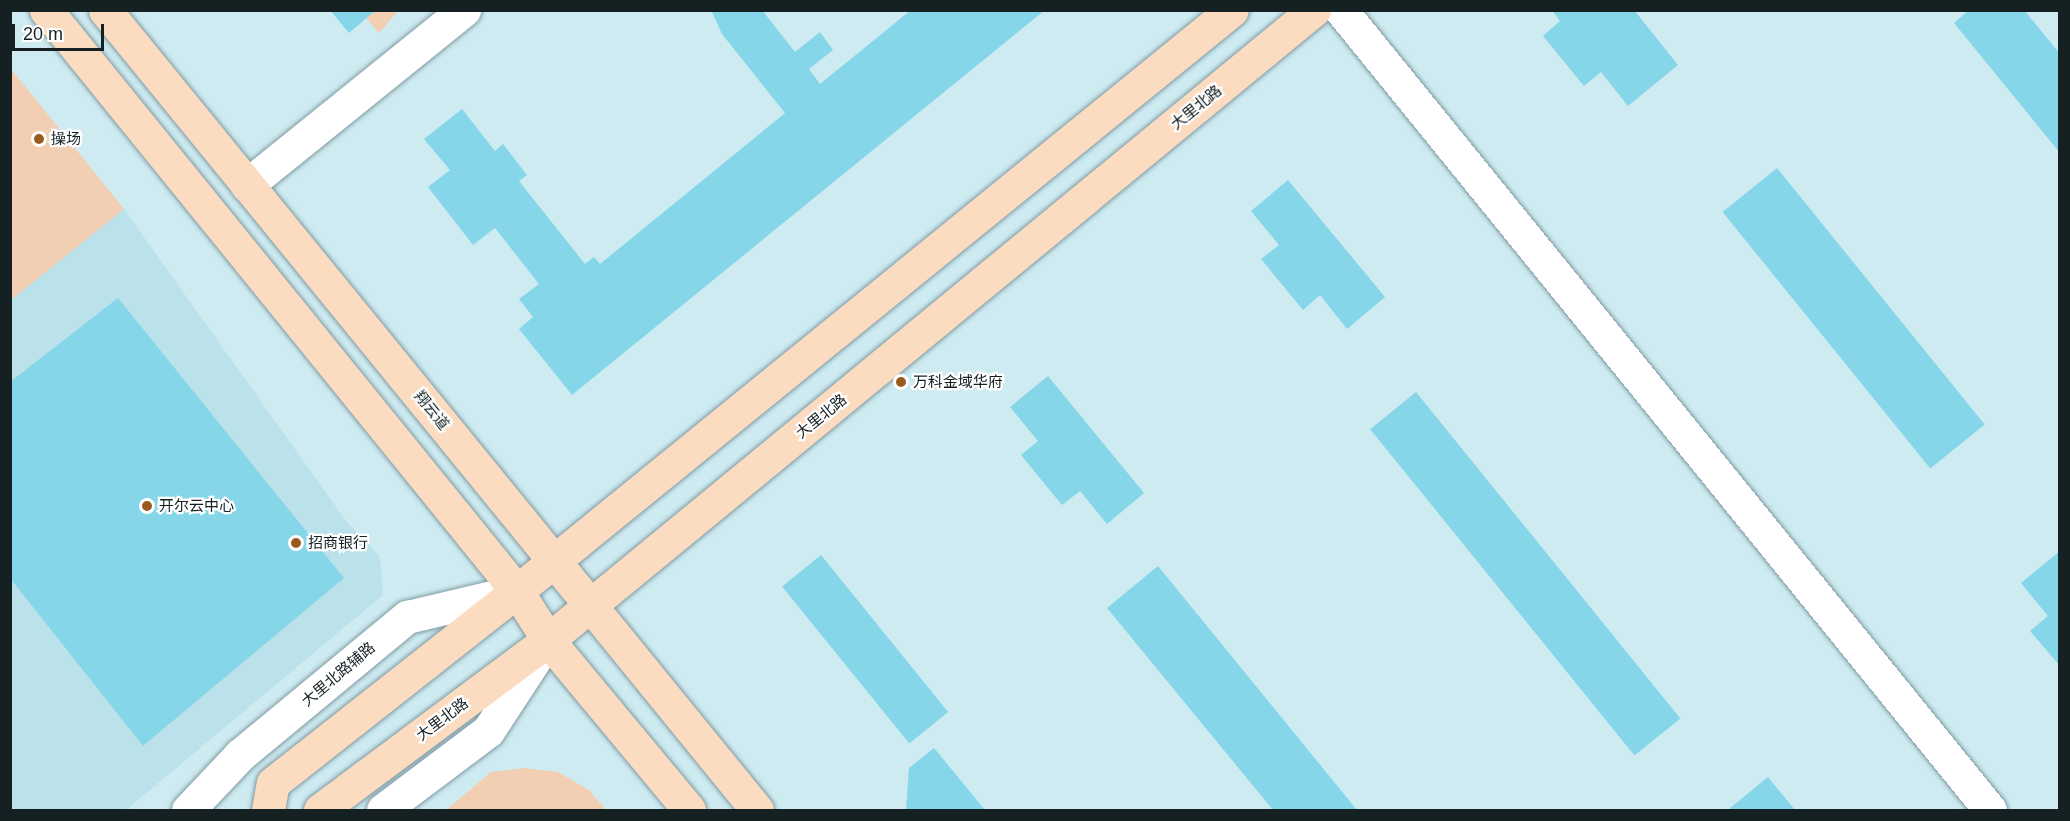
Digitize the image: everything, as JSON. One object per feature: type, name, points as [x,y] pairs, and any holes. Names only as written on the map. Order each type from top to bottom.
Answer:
[{"type":"main road","points":[[46,10],[517,591],[548,640],[689,810]]},
{"type":"main road","name":"翔云道","points":[[105,10],[555,559],[757,810]]},
{"type":"main road","points":[[268,810],[273,783],[517,591],[1232,10]]},
{"type":"main road","name":"大里北路","points":[[320,810],[592,605],[1314,10]]},
{"type":"street","points":[[247,185],[464,10]]},
{"type":"street","points":[[1341,10],[1990,810]]},
{"type":"street","name":"大里北路辅路","points":[[188,810],[240,755],[407,617],[517,591]]},
{"type":"street","points":[[383,810],[488,731],[548,640]]},
{"type":"shaded area","points":[[360,11],[398,11],[379,33]]},
{"type":"shaded area","name":"开尔云中心","points":[[10,69],[124,209],[346,521],[380,557],[383,595],[126,810],[11,810]]},
{"type":"shaded area","name":"操场","points":[[11,69],[124,209],[11,300]]},
{"type":"shaded area","points":[[524,768],[558,772],[589,790],[606,810],[446,810],[491,772]]},
{"type":"building","points":[[330,10],[376,10],[349,33]]},
{"type":"building","points":[[711,10],[762,10],[795,52],[820,32],[833,50],[809,69],[820,84],[911,10],[1045,10],[572,395],[519,329],[533,317],[519,299],[539,284],[495,228],[473,245],[428,187],[450,170],[424,139],[462,109],[495,151],[503,144],[527,175],[519,181],[585,264],[594,257],[600,264],[785,113],[722,34]]},
{"type":"building","points":[[1552,10],[1634,10],[1678,65],[1628,106],[1601,72],[1584,86],[1543,36],[1560,21]]},
{"type":"building","points":[[1969,10],[2024,10],[2060,54],[2060,153],[1954,23]]},
{"type":"building","points":[[1777,168],[1985,424],[1930,469],[1723,212]]},
{"type":"building","points":[[1288,180],[1385,297],[1347,329],[1320,295],[1303,310],[1261,259],[1279,245],[1251,211]]},
{"type":"building","name":"开尔云中心","points":[[118,298],[344,578],[143,746],[10,578],[10,382]]},
{"type":"building","points":[[1048,376],[1144,493],[1107,524],[1080,491],[1062,505],[1021,455],[1038,441],[1010,407]]},
{"type":"building","points":[[1416,392],[1680,718],[1634,756],[1370,429]]},
{"type":"building","points":[[2060,551],[2060,666],[2030,631],[2048,616],[2021,583]]},
{"type":"building","points":[[821,555],[948,712],[909,743],[782,586]]},
{"type":"building","points":[[1158,566],[1357,810],[1273,810],[1107,608]]},
{"type":"building","points":[[934,748],[985,810],[906,810],[909,768]]},
{"type":"building","points":[[1768,777],[1795,810],[1732,810],[1730,808]]},
{"type":"place","name":"操场","points":[[39,139]]},
{"type":"place","name":"万科金域华府","points":[[901,382]]},
{"type":"place","name":"开尔云中心","points":[[147,506]]},
{"type":"place","name":"招商银行","points":[[296,543]]}]
